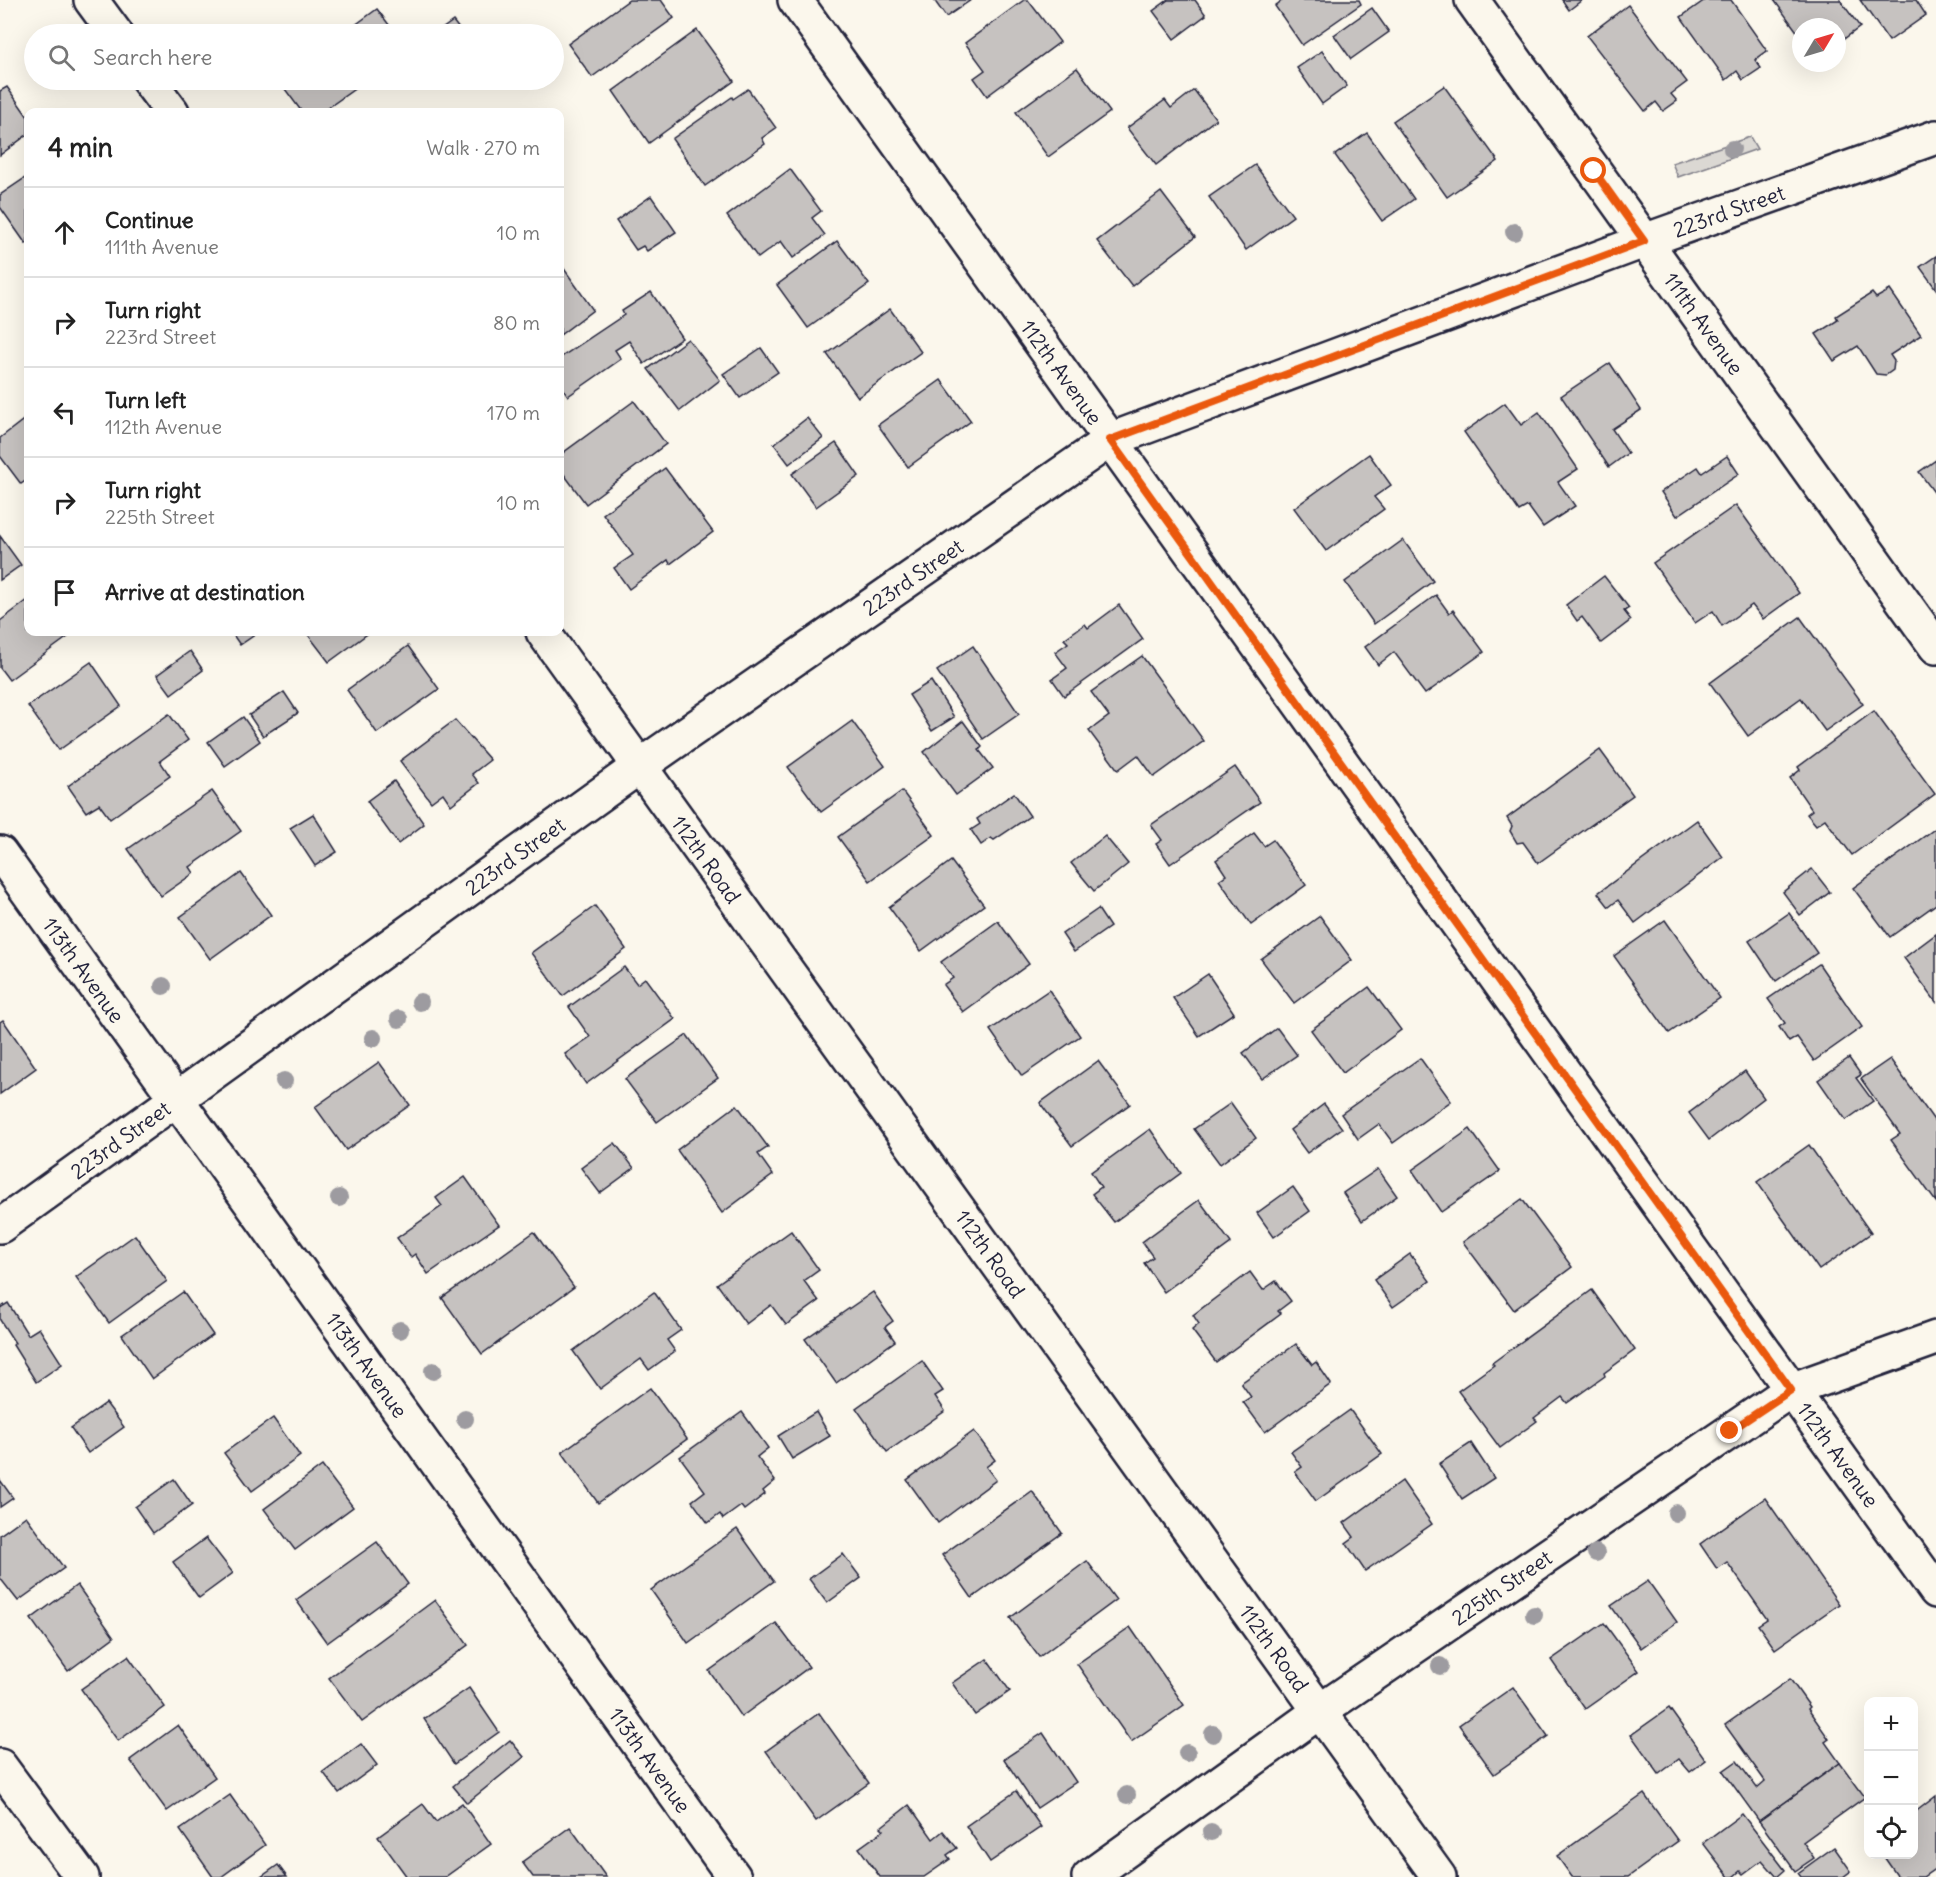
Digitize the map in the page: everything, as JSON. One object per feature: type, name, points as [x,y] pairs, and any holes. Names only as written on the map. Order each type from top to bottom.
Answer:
[{"type":"street","points":[[91,0],[109,24]]},
{"type":"street","name":"112th Avenue","points":[[795,0],[1936,1591]]},
{"type":"street","name":"111th Avenue","points":[[1472,0],[1936,647]]},
{"type":"street","points":[[156,90],[169,108]]},
{"type":"street","name":"223rd Street","points":[[0,1226],[640,766],[1110,440],[1644,241],[1936,137]]},
{"type":"street","name":"112th Road","points":[[546,636],[1439,1877]]},
{"type":"street","name":"113th Avenue","points":[[0,853],[734,1877]]},
{"type":"street","name":"225th Street","points":[[1089,1877],[1320,1711],[1791,1390],[1936,1338]]},
{"type":"street","points":[[0,1766],[82,1877]]},
{"type":"shaded area","points":[[1750,137],[1757,149],[1678,177],[1672,163]]},
{"type":"building","points":[[629,0],[661,0],[674,18],[592,77],[568,44]]},
{"type":"building","points":[[934,0],[971,0],[946,17]]},
{"type":"building","points":[[1024,0],[1028,0],[1060,42],[987,96],[974,78],[985,70],[965,43]]},
{"type":"building","points":[[1168,0],[1195,0],[1206,15],[1174,39],[1153,11]]},
{"type":"building","points":[[1283,0],[1359,0],[1361,4],[1302,45],[1275,6]]},
{"type":"building","points":[[1562,0],[1582,0],[1569,10]]},
{"type":"building","points":[[1705,0],[1731,0],[1767,51],[1755,60],[1761,68],[1743,80],[1737,71],[1726,80],[1681,17]]},
{"type":"building","points":[[1774,0],[1840,0],[1860,27],[1846,37],[1846,18],[1792,18],[1792,25]]},
{"type":"building","points":[[1860,0],[1916,0],[1926,15],[1889,41]]},
{"type":"building","points":[[1628,5],[1687,82],[1671,94],[1677,101],[1663,111],[1656,102],[1645,111],[1587,36]]},
{"type":"building","points":[[1372,8],[1389,32],[1351,59],[1334,35]]},
{"type":"building","points":[[377,9],[388,24],[357,24]]},
{"type":"building","points":[[697,30],[734,81],[649,143],[613,91]]},
{"type":"building","points":[[1322,51],[1347,86],[1322,104],[1297,68]]},
{"type":"building","points":[[1077,68],[1110,112],[1048,157],[1016,112]]},
{"type":"building","points":[[1444,86],[1498,161],[1447,197],[1393,121]]},
{"type":"building","points":[[7,87],[24,111],[24,137],[0,155],[0,91]]},
{"type":"building","points":[[748,89],[776,128],[762,138],[765,144],[705,186],[672,139],[732,97],[733,99]]},
{"type":"building","points":[[286,90],[353,90],[328,108],[299,108]]},
{"type":"building","points":[[1194,90],[1216,119],[1156,165],[1127,128],[1165,100],[1171,108]]},
{"type":"building","points":[[1367,133],[1414,199],[1382,221],[1335,155]]},
{"type":"building","points":[[1255,165],[1293,216],[1246,250],[1209,197]]},
{"type":"building","points":[[790,169],[821,211],[812,218],[825,235],[793,258],[781,241],[758,258],[727,216]]},
{"type":"building","points":[[24,179],[24,241],[0,207],[0,195]]},
{"type":"building","points":[[1161,192],[1195,237],[1132,286],[1097,241]]},
{"type":"building","points":[[651,196],[676,232],[647,251],[643,246],[636,250],[616,221]]},
{"type":"building","points":[[837,241],[869,284],[808,328],[777,285]]},
{"type":"building","points":[[1936,256],[1936,289],[1920,267]]},
{"type":"building","points":[[564,269],[593,310],[564,332]]},
{"type":"building","points":[[1890,290],[1921,335],[1890,355],[1894,361],[1893,370],[1886,375],[1876,374],[1858,346],[1834,361],[1816,334],[1838,320],[1836,316],[1872,293],[1876,298]]},
{"type":"building","points":[[651,292],[682,338],[644,364],[629,341],[615,350],[621,359],[568,396],[564,390],[564,355],[624,315],[622,311]]},
{"type":"building","points":[[890,309],[921,352],[858,397],[827,354]]},
{"type":"building","points":[[688,339],[720,380],[680,411],[648,369]]},
{"type":"building","points":[[761,348],[778,372],[740,398],[723,374]]},
{"type":"building","points":[[1610,363],[1641,410],[1612,429],[1628,453],[1609,467],[1561,396]]},
{"type":"building","points":[[941,380],[971,421],[908,467],[878,425]]},
{"type":"building","points":[[634,401],[666,444],[586,504],[564,474],[564,452]]},
{"type":"building","points":[[1505,403],[1521,425],[1539,412],[1578,469],[1558,482],[1575,506],[1543,527],[1528,506],[1519,511],[1464,432]]},
{"type":"building","points":[[807,418],[823,438],[789,464],[774,444]]},
{"type":"building","points":[[24,420],[24,482],[21,484],[0,456],[0,438]]},
{"type":"building","points":[[836,443],[859,476],[816,507],[792,474]]},
{"type":"building","points":[[1369,454],[1391,485],[1374,497],[1384,509],[1326,551],[1294,508]]},
{"type":"building","points":[[1727,456],[1739,474],[1677,516],[1661,492],[1698,467],[1702,473]]},
{"type":"building","points":[[1936,460],[1936,495],[1919,472]]},
{"type":"building","points":[[665,468],[713,532],[670,564],[668,560],[629,589],[614,568],[633,555],[603,514]]},
{"type":"building","points":[[1736,505],[1799,593],[1763,619],[1752,605],[1722,626],[1713,611],[1695,623],[1653,563]]},
{"type":"building","points":[[0,536],[21,565],[0,580]]},
{"type":"building","points":[[1403,540],[1433,581],[1374,624],[1345,582]]},
{"type":"building","points":[[1604,576],[1629,608],[1624,611],[1631,620],[1601,643],[1582,617],[1577,621],[1566,605]]},
{"type":"building","points":[[1436,595],[1449,613],[1453,610],[1484,652],[1425,694],[1394,652],[1378,665],[1365,647]]},
{"type":"building","points":[[24,603],[24,636],[69,636],[9,680],[0,668],[0,621]]},
{"type":"building","points":[[1119,605],[1143,639],[1064,696],[1052,679],[1067,668],[1055,652],[1068,643],[1064,639],[1085,624],[1088,628]]},
{"type":"building","points":[[1800,617],[1863,704],[1825,731],[1801,698],[1748,736],[1710,683]]},
{"type":"building","points":[[234,636],[253,636],[240,645]]},
{"type":"building","points":[[309,636],[365,636],[329,662]]},
{"type":"building","points":[[408,646],[439,689],[377,733],[347,690]]},
{"type":"building","points":[[973,646],[1019,714],[983,739],[937,671]]},
{"type":"building","points":[[190,651],[203,670],[171,694],[157,675]]},
{"type":"building","points":[[1142,656],[1204,741],[1154,777],[1138,755],[1118,770],[1089,731],[1109,716],[1091,692]]},
{"type":"building","points":[[91,662],[121,706],[59,750],[28,706]]},
{"type":"building","points":[[931,681],[954,717],[932,731],[909,695]]},
{"type":"building","points":[[284,692],[298,713],[263,736],[249,715]]},
{"type":"building","points":[[1874,711],[1935,794],[1852,855],[1825,819],[1816,825],[1807,814],[1812,810],[1790,778],[1800,770],[1798,767]]},
{"type":"building","points":[[169,714],[188,740],[160,761],[170,776],[110,819],[99,804],[86,812],[68,786]]},
{"type":"building","points":[[243,717],[260,741],[225,766],[208,742]]},
{"type":"building","points":[[455,720],[490,760],[472,774],[479,783],[451,805],[443,793],[431,802],[400,761]]},
{"type":"building","points":[[852,721],[885,766],[821,812],[788,767]]},
{"type":"building","points":[[963,721],[982,747],[979,750],[993,768],[956,795],[924,752]]},
{"type":"building","points":[[1600,750],[1633,795],[1538,863],[1523,842],[1517,843],[1510,831],[1512,826],[1507,818]]},
{"type":"building","points":[[1235,767],[1260,802],[1170,864],[1156,844],[1162,840],[1151,825]]},
{"type":"building","points":[[394,781],[424,824],[398,844],[367,801]]},
{"type":"building","points":[[212,791],[241,831],[190,867],[194,873],[161,896],[128,849]]},
{"type":"building","points":[[902,791],[934,835],[870,881],[838,837]]},
{"type":"building","points":[[1014,793],[1030,816],[994,840],[991,838],[981,845],[971,830],[980,824],[977,819]]},
{"type":"building","points":[[313,814],[337,852],[315,866],[290,828]]},
{"type":"building","points":[[1697,820],[1723,857],[1635,923],[1618,900],[1609,907],[1598,893]]},
{"type":"building","points":[[1936,828],[1936,904],[1890,937],[1853,888]]},
{"type":"building","points":[[1254,833],[1264,846],[1273,840],[1306,885],[1251,925],[1219,880],[1226,875],[1216,860]]},
{"type":"building","points":[[1105,836],[1128,864],[1094,891],[1071,863]]},
{"type":"building","points":[[951,861],[984,905],[921,951],[889,907]]},
{"type":"building","points":[[1812,869],[1830,892],[1800,915],[1783,892]]},
{"type":"building","points":[[241,873],[271,915],[210,959],[180,917]]},
{"type":"building","points":[[595,906],[626,949],[563,996],[531,953]]},
{"type":"building","points":[[1098,909],[1110,927],[1074,952],[1062,934]]},
{"type":"building","points":[[1789,913],[1817,953],[1776,981],[1749,941]]},
{"type":"building","points":[[1320,916],[1352,960],[1294,1003],[1261,959]]},
{"type":"building","points":[[1665,920],[1720,998],[1669,1033],[1614,956]]},
{"type":"building","points":[[998,921],[1029,964],[963,1012],[943,985],[953,978],[941,962]]},
{"type":"building","points":[[1936,934],[1936,1002],[1904,958]]},
{"type":"building","points":[[1819,964],[1862,1027],[1814,1061],[1797,1037],[1789,1042],[1779,1027],[1785,1023],[1768,999]]},
{"type":"building","points":[[624,967],[637,984],[645,978],[675,1019],[586,1084],[565,1054],[590,1037],[569,1007]]},
{"type":"building","points":[[1208,974],[1234,1013],[1199,1036],[1173,998]]},
{"type":"building","points":[[1369,987],[1401,1030],[1343,1073],[1311,1030]]},
{"type":"building","points":[[1049,990],[1080,1036],[1022,1076],[990,1030]]},
{"type":"building","points":[[3,1020],[36,1068],[0,1094],[0,1022]]},
{"type":"building","points":[[1277,1028],[1297,1055],[1262,1079],[1243,1053]]},
{"type":"building","points":[[687,1035],[718,1078],[657,1122],[625,1079]]},
{"type":"building","points":[[1420,1058],[1451,1101],[1393,1143],[1379,1124],[1358,1139],[1341,1114]]},
{"type":"building","points":[[1849,1058],[1861,1075],[1856,1078],[1873,1101],[1846,1120],[1818,1080]]},
{"type":"building","points":[[1890,1059],[1936,1123],[1936,1202],[1891,1140],[1900,1134],[1861,1079]]},
{"type":"building","points":[[1098,1061],[1130,1104],[1072,1146],[1040,1103]]},
{"type":"building","points":[[379,1062],[410,1105],[346,1150],[315,1107]]},
{"type":"building","points":[[1745,1071],[1764,1098],[1709,1140],[1689,1113]]},
{"type":"building","points":[[1231,1103],[1256,1138],[1220,1164],[1194,1129]]},
{"type":"building","points":[[1324,1104],[1342,1128],[1307,1153],[1290,1130]]},
{"type":"building","points":[[737,1105],[768,1147],[758,1154],[773,1175],[722,1213],[677,1150]]},
{"type":"building","points":[[1150,1129],[1181,1173],[1114,1222],[1092,1194],[1101,1187],[1091,1172]]},
{"type":"building","points":[[1470,1129],[1500,1171],[1441,1212],[1412,1170]]},
{"type":"building","points":[[615,1143],[634,1168],[600,1193],[581,1168]]},
{"type":"building","points":[[1809,1145],[1871,1233],[1819,1270],[1757,1182]]},
{"type":"building","points":[[1378,1169],[1397,1196],[1362,1221],[1343,1193]]},
{"type":"building","points":[[465,1177],[499,1225],[428,1274],[415,1254],[411,1257],[397,1238],[442,1206],[436,1198]]},
{"type":"building","points":[[1293,1187],[1310,1211],[1274,1237],[1257,1213]]},
{"type":"building","points":[[1522,1199],[1572,1267],[1514,1310],[1463,1242]]},
{"type":"building","points":[[1199,1200],[1231,1243],[1164,1292],[1144,1263],[1153,1257],[1142,1242]]},
{"type":"building","points":[[791,1231],[819,1270],[804,1281],[819,1301],[786,1325],[771,1305],[746,1324],[717,1284]]},
{"type":"building","points":[[534,1232],[574,1287],[482,1354],[442,1298]]},
{"type":"building","points":[[135,1235],[167,1281],[109,1323],[76,1277]]},
{"type":"building","points":[[1410,1254],[1430,1281],[1393,1307],[1374,1280]]},
{"type":"building","points":[[1250,1272],[1263,1290],[1276,1281],[1291,1301],[1278,1311],[1281,1314],[1216,1362],[1192,1330],[1199,1324],[1193,1315]]},
{"type":"building","points":[[1592,1290],[1635,1350],[1604,1373],[1605,1376],[1567,1403],[1562,1397],[1534,1418],[1537,1421],[1500,1448],[1458,1391],[1494,1365],[1492,1363]]},
{"type":"building","points":[[183,1292],[213,1335],[152,1379],[122,1335]]},
{"type":"building","points":[[654,1292],[681,1330],[667,1340],[675,1351],[649,1370],[641,1359],[600,1389],[573,1351]]},
{"type":"building","points":[[873,1292],[893,1321],[885,1327],[895,1341],[836,1383],[805,1339]]},
{"type":"building","points":[[8,1303],[28,1335],[39,1328],[62,1364],[36,1382],[0,1320],[0,1308]]},
{"type":"building","points":[[1296,1344],[1312,1365],[1316,1362],[1331,1384],[1265,1432],[1243,1402],[1251,1397],[1241,1383]]},
{"type":"building","points":[[922,1361],[943,1391],[935,1396],[945,1411],[887,1452],[856,1408]]},
{"type":"building","points":[[650,1388],[687,1439],[598,1503],[562,1452]]},
{"type":"building","points":[[106,1403],[124,1427],[88,1453],[71,1428]]},
{"type":"building","points":[[1350,1410],[1382,1454],[1316,1501],[1295,1472],[1302,1467],[1291,1452]]},
{"type":"building","points":[[742,1412],[768,1448],[757,1457],[775,1481],[763,1491],[765,1494],[744,1510],[741,1506],[723,1519],[720,1514],[708,1523],[692,1501],[705,1491],[680,1457]]},
{"type":"building","points":[[816,1412],[830,1436],[792,1459],[778,1436]]},
{"type":"building","points":[[273,1418],[300,1456],[252,1491],[224,1453]]},
{"type":"building","points":[[974,1431],[995,1460],[986,1467],[996,1480],[938,1523],[907,1480]]},
{"type":"building","points":[[1471,1443],[1494,1478],[1462,1499],[1439,1464]]},
{"type":"building","points":[[322,1466],[353,1507],[295,1550],[264,1509]]},
{"type":"building","points":[[174,1479],[192,1505],[153,1533],[135,1507]]},
{"type":"building","points":[[0,1480],[13,1498],[0,1507]]},
{"type":"building","points":[[1402,1481],[1432,1524],[1365,1571],[1346,1543],[1354,1537],[1344,1523]]},
{"type":"building","points":[[1032,1491],[1062,1533],[972,1598],[942,1555]]},
{"type":"building","points":[[1765,1498],[1839,1604],[1775,1649],[1758,1625],[1767,1619],[1727,1562],[1717,1569],[1700,1544]]},
{"type":"building","points":[[26,1516],[64,1568],[18,1601],[0,1578],[0,1535]]},
{"type":"building","points":[[737,1529],[774,1581],[688,1643],[651,1590]]},
{"type":"building","points":[[206,1538],[233,1573],[199,1598],[173,1562]]},
{"type":"building","points":[[377,1542],[408,1584],[327,1643],[296,1600]]},
{"type":"building","points":[[843,1554],[861,1578],[827,1603],[809,1579]]},
{"type":"building","points":[[1087,1561],[1116,1600],[1039,1657],[1010,1618]]},
{"type":"building","points":[[1648,1581],[1677,1622],[1641,1648],[1611,1606]]},
{"type":"building","points":[[77,1585],[114,1637],[68,1671],[31,1619]]},
{"type":"building","points":[[435,1600],[468,1645],[362,1722],[329,1678]]},
{"type":"building","points":[[776,1623],[809,1667],[741,1717],[709,1671]]},
{"type":"building","points":[[1604,1623],[1639,1671],[1585,1709],[1551,1660]]},
{"type":"building","points":[[1130,1627],[1184,1705],[1131,1742],[1077,1664]]},
{"type":"building","points":[[128,1656],[165,1707],[118,1741],[81,1689]]},
{"type":"building","points":[[987,1659],[1010,1691],[975,1715],[952,1683]]},
{"type":"building","points":[[1790,1679],[1810,1707],[1808,1709],[1829,1739],[1825,1742],[1840,1763],[1759,1821],[1723,1771],[1737,1761],[1757,1788],[1765,1781],[1725,1725]]},
{"type":"building","points":[[1513,1687],[1548,1736],[1494,1774],[1459,1725]]},
{"type":"building","points":[[469,1688],[499,1732],[454,1764],[424,1719]]},
{"type":"building","points":[[1669,1708],[1706,1760],[1690,1772],[1679,1759],[1659,1774],[1631,1735]]},
{"type":"building","points":[[819,1713],[869,1783],[816,1821],[766,1751]]},
{"type":"building","points":[[178,1725],[215,1777],[167,1811],[130,1760]]},
{"type":"building","points":[[1043,1733],[1076,1782],[1037,1808],[1004,1759]]},
{"type":"building","points":[[510,1740],[524,1757],[467,1803],[453,1786]]},
{"type":"building","points":[[361,1744],[377,1765],[339,1793],[323,1772]]},
{"type":"building","points":[[1840,1763],[1864,1796],[1803,1842],[1814,1858],[1795,1871],[1759,1821]]},
{"type":"building","points":[[1016,1791],[1041,1827],[990,1862],[966,1826]]},
{"type":"building","points":[[1644,1794],[1678,1841],[1628,1877],[1572,1877],[1557,1856]]},
{"type":"building","points":[[230,1795],[265,1845],[221,1877],[213,1877],[180,1830]]},
{"type":"building","points":[[1936,1796],[1936,1868],[1923,1877],[1898,1877],[1885,1859],[1918,1859],[1918,1810]]},
{"type":"building","points":[[462,1803],[491,1844],[445,1877],[407,1877],[378,1837],[423,1804],[436,1822]]},
{"type":"building","points":[[909,1805],[933,1839],[943,1831],[957,1848],[947,1855],[950,1859],[924,1877],[880,1877],[859,1848],[884,1830],[881,1827]]},
{"type":"building","points":[[1742,1814],[1785,1870],[1777,1877],[1762,1860],[1743,1874],[1740,1871],[1733,1877],[1729,1877],[1703,1843]]},
{"type":"building","points":[[570,1827],[606,1877],[533,1877],[522,1862]]},
{"type":"building","points":[[1834,1847],[1851,1871],[1843,1877],[1801,1877],[1798,1873]]},
{"type":"building","points":[[278,1865],[287,1877],[261,1877]]},
{"type":"route","points":[[1594,171],[1644,241],[1110,440],[1791,1390],[1730,1431]]}]
